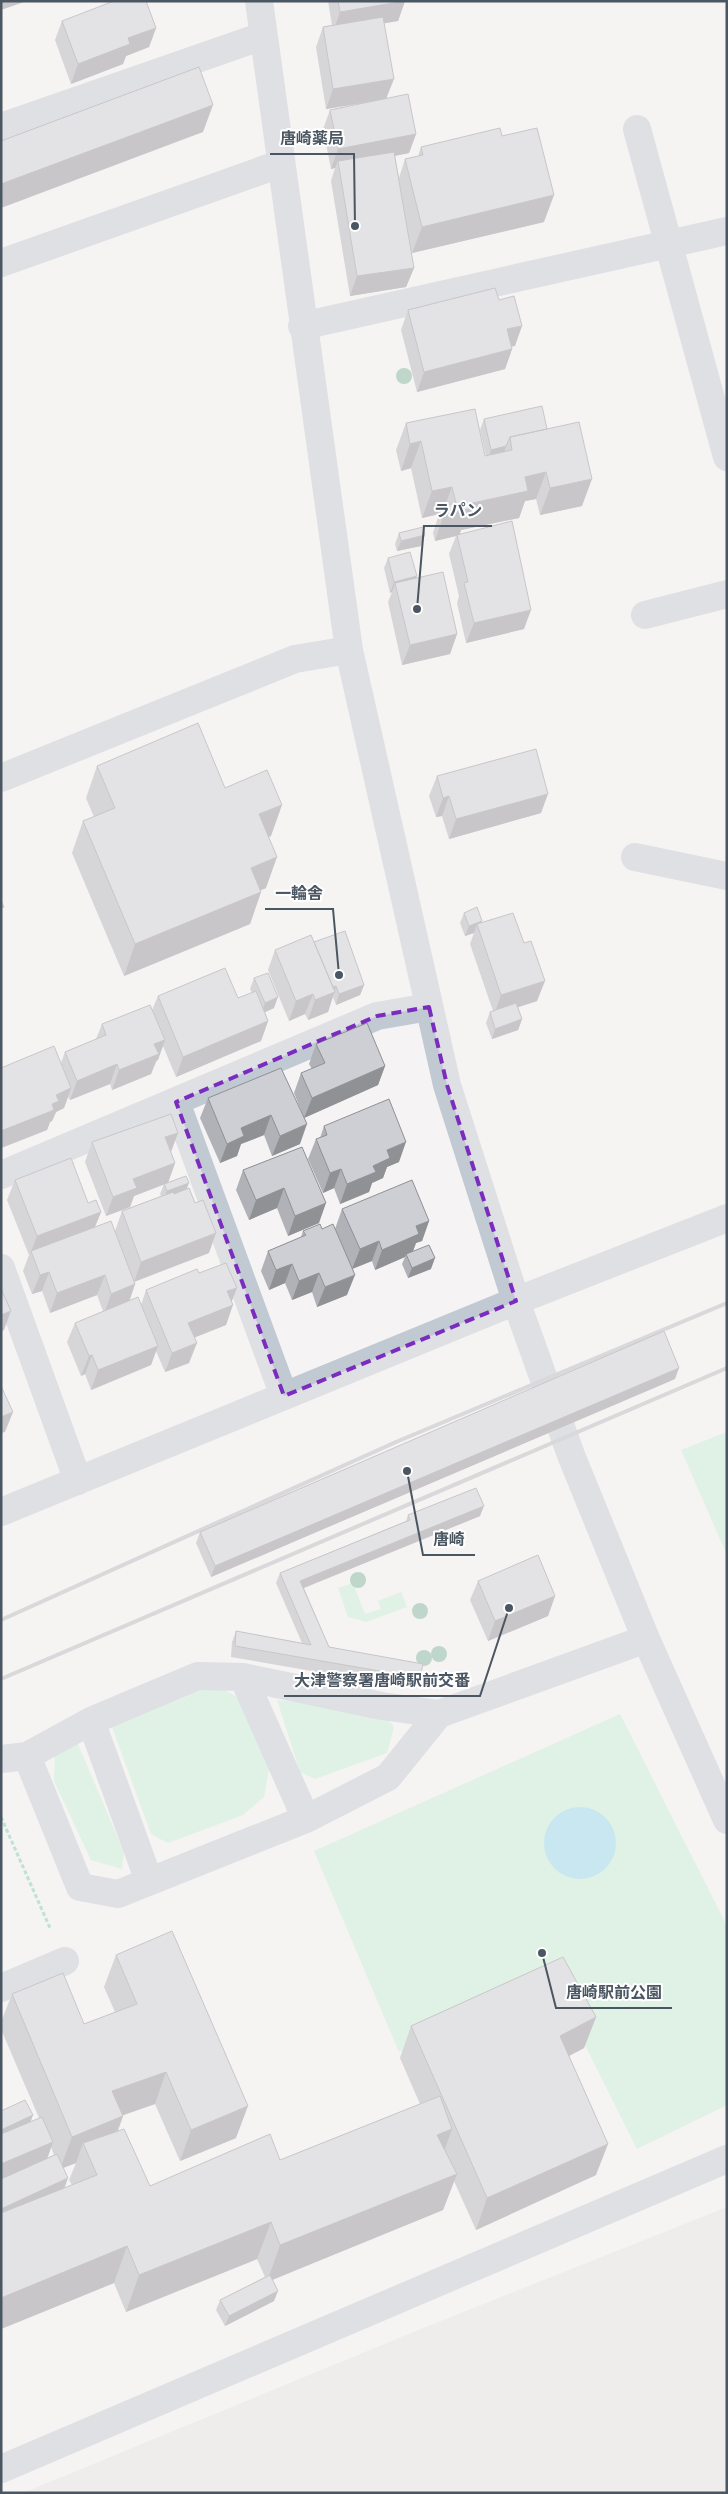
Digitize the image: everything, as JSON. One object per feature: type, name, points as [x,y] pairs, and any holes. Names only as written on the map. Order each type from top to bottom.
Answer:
[{"type":"street","points":[[259,1],[302,326],[349,650],[447,1085],[516,1300],[571,1454],[646,1639],[727,1820]]},
{"type":"street","points":[[1,127],[263,36]]},
{"type":"street","points":[[637,129],[727,457]]},
{"type":"street","points":[[1,263],[280,164]]},
{"type":"street","points":[[302,326],[727,231]]},
{"type":"street","points":[[645,615],[727,594]]},
{"type":"street","points":[[1,778],[295,659],[349,650]]},
{"type":"street","points":[[635,857],[727,876]]},
{"type":"street","points":[[1,1175],[378,1016],[429,1006]]},
{"type":"street","points":[[176,1102],[284,1396]]},
{"type":"street","points":[[1,1512],[516,1300],[727,1218]]},
{"type":"street","points":[[1,1268],[78,1481]]},
{"type":"street","points":[[440,1714],[388,1777],[306,1819],[118,1894],[80,1887],[14,1758],[91,1721],[198,1676],[243,1677],[382,1706],[440,1714],[646,1639]]},
{"type":"street","points":[[243,1677],[306,1819]]},
{"type":"street","points":[[91,1721],[149,1881]]},
{"type":"street","points":[[1,1988],[65,1961]]},
{"type":"street","points":[[1,2469],[727,2159]]},
{"type":"path","points":[[1,1817],[65,1961]]},
{"type":"highlighted area","points":[[429,1007],[447,1085],[516,1301],[284,1396],[176,1102],[377,1016]]},
{"type":"shaded area","points":[[727,2207],[727,2493],[23,2493],[416,2331]]},
{"type":"green space","points":[[727,1432],[727,1555],[681,1450]]},
{"type":"green space","points":[[353,1583],[365,1614],[381,1609],[378,1601],[401,1592],[407,1607],[366,1622],[348,1617],[338,1588]]},
{"type":"green space","points":[[215,1685],[241,1699],[270,1763],[264,1797],[243,1815],[168,1843],[151,1834],[112,1727]]},
{"type":"green space","points":[[277,1700],[379,1710],[394,1727],[387,1753],[315,1779],[300,1772]]},
{"type":"green space","points":[[620,1714],[727,1926],[727,2105],[637,2149],[553,1981],[399,2052],[314,1851]]},
{"type":"green space","points":[[77,1742],[124,1852],[122,1869],[91,1860],[54,1781],[55,1752]]},
{"type":"water","points":[[580,1807],[600,1813],[610,1823],[616,1843],[610,1863],[600,1873],[580,1879],[560,1873],[550,1863],[544,1843],[550,1823],[560,1813]]},
{"type":"building","points":[[114,1],[146,1],[156,28],[128,38],[130,44],[78,64],[62,21]]},
{"type":"building","points":[[338,1],[405,1],[340,12]]},
{"type":"building","points":[[383,17],[394,79],[333,89],[323,27]]},
{"type":"building","points":[[199,67],[213,105],[1,184],[1,141]]},
{"type":"building","points":[[408,94],[416,134],[338,149],[330,110]]},
{"type":"building","points":[[500,128],[502,136],[537,128],[554,195],[422,227],[405,159],[423,155],[421,147]]},
{"type":"building","points":[[394,152],[414,268],[357,276],[338,161]]},
{"type":"building","points":[[495,288],[499,300],[514,296],[522,326],[507,329],[512,349],[424,372],[408,310]]},
{"type":"building","points":[[542,406],[547,429],[510,437],[506,446],[491,450],[484,419]]},
{"type":"building","points":[[475,409],[485,456],[512,450],[510,437],[579,422],[592,479],[550,488],[546,472],[525,477],[528,491],[468,504],[469,509],[444,514],[442,506],[456,503],[452,487],[432,491],[421,441],[410,444],[406,423]]},
{"type":"building","points":[[512,521],[531,610],[474,623],[464,583],[468,582],[457,535]]},
{"type":"building","points":[[423,527],[425,535],[401,541],[399,533]]},
{"type":"building","points":[[410,552],[417,576],[394,582],[388,558]]},
{"type":"building","points":[[443,572],[457,634],[410,645],[395,583]]},
{"type":"building","points":[[198,723],[225,788],[267,770],[282,805],[259,814],[277,857],[251,868],[261,892],[135,944],[83,821],[115,808],[97,766]]},
{"type":"building","points":[[536,749],[548,794],[456,819],[449,796],[443,798],[437,776]]},
{"type":"building","points":[[477,907],[482,921],[469,926],[464,913]]},
{"type":"building","points":[[513,913],[524,943],[531,941],[545,981],[501,995],[477,924]]},
{"type":"building","points":[[345,931],[364,985],[339,994],[336,986],[333,987],[314,942]]},
{"type":"building","points":[[311,935],[335,992],[315,1000],[313,994],[296,1001],[275,950]]},
{"type":"building","points":[[225,968],[238,998],[256,991],[268,1021],[183,1057],[158,996]]},
{"type":"building","points":[[268,973],[278,997],[265,1003],[254,978]]},
{"type":"building","points":[[516,1003],[522,1019],[495,1029],[490,1012]]},
{"type":"building","points":[[150,1005],[165,1040],[154,1044],[159,1054],[119,1070],[117,1064],[77,1081],[65,1052],[106,1035],[102,1024]]},
{"type":"building","points":[[367,1023],[385,1066],[312,1098],[301,1073],[325,1063],[316,1044]]},
{"type":"building","points":[[54,1046],[71,1088],[56,1095],[59,1101],[52,1104],[54,1110],[1,1131],[1,1068]]},
{"type":"building","points":[[281,1068],[307,1124],[280,1136],[271,1115],[241,1128],[244,1136],[227,1144],[208,1098]]},
{"type":"building","points":[[389,1099],[406,1142],[387,1150],[390,1158],[373,1166],[376,1172],[347,1184],[341,1169],[330,1173],[316,1139],[327,1135],[324,1126]]},
{"type":"building","points":[[171,1114],[178,1133],[165,1137],[175,1163],[133,1179],[137,1188],[113,1197],[92,1142]]},
{"type":"building","points":[[302,1147],[326,1203],[295,1216],[284,1188],[256,1200],[243,1170]]},
{"type":"building","points":[[71,1158],[88,1203],[96,1200],[101,1212],[37,1236],[15,1180]]},
{"type":"building","points":[[186,1176],[189,1183],[167,1191],[164,1184]]},
{"type":"building","points":[[412,1180],[429,1221],[416,1226],[419,1234],[382,1250],[379,1241],[360,1249],[342,1209]]},
{"type":"building","points":[[189,1188],[195,1203],[203,1200],[216,1233],[141,1262],[122,1211]]},
{"type":"building","points":[[111,1221],[135,1284],[111,1294],[105,1275],[57,1293],[49,1272],[40,1275],[31,1251]]},
{"type":"building","points":[[320,1224],[322,1229],[333,1224],[355,1275],[325,1287],[319,1273],[299,1281],[292,1264],[276,1270],[268,1251],[306,1235],[303,1231]]},
{"type":"building","points":[[429,1245],[435,1258],[412,1268],[406,1254]]},
{"type":"building","points":[[226,1263],[237,1288],[227,1291],[233,1305],[188,1323],[197,1343],[172,1353],[146,1290],[197,1269],[199,1273]]},
{"type":"building","points":[[1,1289],[11,1311],[1,1315]]},
{"type":"building","points":[[138,1297],[158,1346],[98,1370],[92,1355],[89,1356],[75,1323]]},
{"type":"building","points":[[664,1331],[679,1368],[215,1566],[200,1532]]},
{"type":"building","points":[[1,1386],[13,1412],[1,1417]]},
{"type":"building","points":[[476,1488],[484,1506],[300,1581],[329,1647],[423,1664],[420,1678],[235,1646],[236,1631],[311,1645],[280,1573],[410,1520],[408,1515]]},
{"type":"building","points":[[538,1555],[555,1596],[495,1621],[478,1581]]},
{"type":"building","points":[[172,1931],[248,2106],[191,2130],[166,2072],[112,2091],[123,2116],[72,2137],[12,1994],[63,1973],[84,2024],[137,2004],[116,1955]]},
{"type":"building","points":[[563,1957],[596,2017],[560,2036],[608,2144],[487,2198],[411,2026]]},
{"type":"building","points":[[440,2096],[452,2129],[437,2135],[457,2174],[280,2245],[271,2222],[139,2275],[127,2246],[1,2298],[1,2213],[97,2175],[83,2143],[124,2129],[150,2186],[270,2134],[280,2160]]},
{"type":"building","points":[[25,2100],[33,2115],[1,2130],[1,2111]]},
{"type":"building","points":[[42,2117],[53,2142],[1,2164],[1,2134]]},
{"type":"building","points":[[57,2154],[68,2178],[1,2209],[1,2179]]},
{"type":"building","points":[[270,2275],[278,2291],[229,2316],[220,2300]]},
{"type":"railway","points":[[1,1620],[396,1442],[727,1303]]},
{"type":"railway","points":[[1,1679],[727,1368]]},
{"type":"place","name":"唐崎薬局","points":[[355,226]]},
{"type":"place","name":"ラパン","points":[[417,609]]},
{"type":"place","name":"一輪舎","points":[[339,975]]},
{"type":"place","name":"唐崎","points":[[407,1471]]},
{"type":"place","name":"大津警察署唐崎駅前交番","points":[[509,1608]]},
{"type":"place","name":"唐崎駅前公園","points":[[542,1953]]}]
